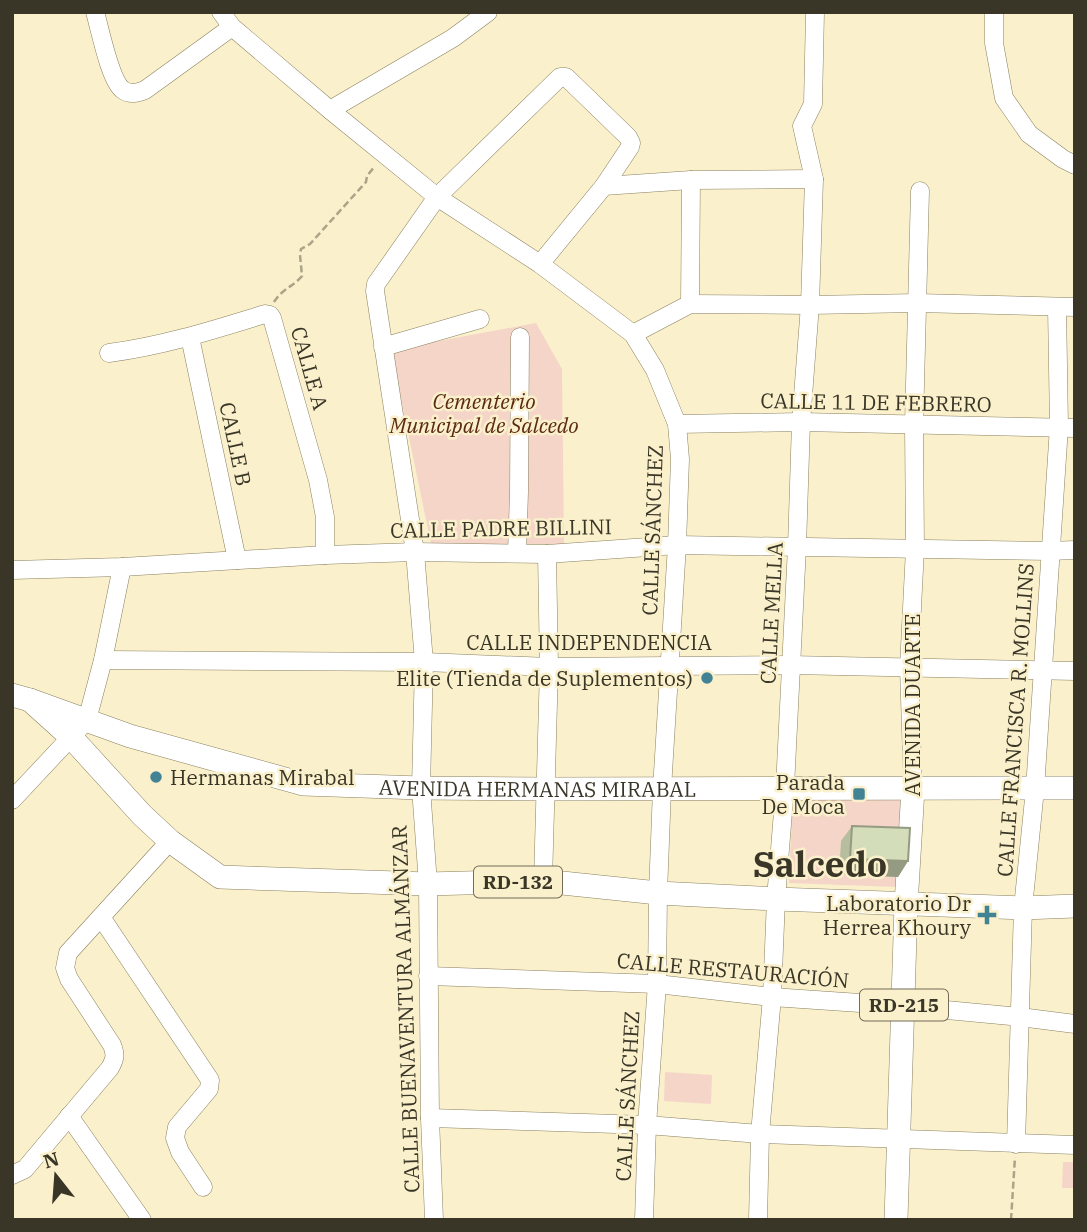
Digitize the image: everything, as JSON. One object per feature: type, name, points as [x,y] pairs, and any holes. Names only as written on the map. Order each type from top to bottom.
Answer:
[{"type":"main road","name":"AVENIDA HERMANAS MIRABAL","points":[[21,698],[130,736],[303,784],[546,789],[1075,788]]},
{"type":"main road","name":"RD-132","points":[[21,698],[71,737],[142,815],[170,841],[220,877],[428,884],[543,881],[657,893],[776,899],[1023,908],[1075,906]]},
{"type":"main road","name":"AVENIDA DUARTE","points":[[896,1220],[912,789]]},
{"type":"street","points":[[95,12],[114,79],[124,91],[134,94],[145,90],[232,27]]},
{"type":"street","name":"CALLE SÁNCHEZ","points":[[221,12],[232,27],[437,197],[540,264],[633,334],[655,370],[677,424],[680,459],[677,545],[662,789],[657,893],[657,984],[647,1125],[644,1220]]},
{"type":"street","points":[[330,110],[453,37],[488,12]]},
{"type":"street","name":"CALLE MELLA","points":[[758,1220],[760,1134],[785,788],[801,422],[810,305],[814,179],[802,126],[813,104],[815,12]]},
{"type":"street","points":[[994,12],[994,43],[1004,98],[1029,134],[1075,165]]},
{"type":"street","name":"CALLE BUENAVENTURA ALMÁNZAR","points":[[434,1220],[430,1118],[428,884],[421,788],[424,662],[415,552],[375,298],[376,284],[437,197],[559,77],[566,77],[631,143],[604,186]]},
{"type":"street","points":[[540,264],[604,186],[691,180],[814,179]]},
{"type":"street","points":[[690,304],[691,180]]},
{"type":"street","name":"AVENIDA DUARTE","points":[[912,789],[909,667],[915,549],[914,424],[920,191]]},
{"type":"street","points":[[633,334],[690,304],[916,303],[1066,307]]},
{"type":"street","name":"CALLE FRANCISCA R. MOLLINS","points":[[1016,1144],[1023,908],[1035,789],[1050,551],[1067,427],[1066,307]]},
{"type":"street","name":"CALLE A","points":[[109,352],[140,349],[265,314],[270,315],[318,480],[326,517],[325,555]]},
{"type":"street","points":[[383,347],[480,319]]},
{"type":"street","name":"CALLE B","points":[[190,337],[237,560]]},
{"type":"street","points":[[517,553],[520,337]]},
{"type":"street","name":"CALLE 11 DE FEBRERO","points":[[677,424],[801,422],[1067,427]]},
{"type":"street","name":"CALLE PADRE BILLINI","points":[[12,570],[415,552],[547,554],[677,545],[1075,550]]},
{"type":"street","points":[[543,881],[549,667],[547,554]]},
{"type":"street","points":[[12,800],[87,720],[103,660],[122,567]]},
{"type":"street","name":"CALLE INDEPENDENCIA","points":[[103,660],[424,662],[549,667],[790,665],[1075,671]]},
{"type":"street","points":[[12,1175],[25,1169],[110,1068],[115,1056],[112,1045],[69,979],[65,968],[68,953],[170,841]]},
{"type":"street","points":[[101,917],[210,1080],[209,1089],[177,1127],[175,1138],[180,1152],[203,1187]]},
{"type":"street","name":"CALLE RESTAURACIÓN","points":[[428,976],[657,984],[1075,1024]]},
{"type":"street","points":[[69,1116],[142,1220]]},
{"type":"street","points":[[430,1118],[647,1125],[760,1134],[1075,1145]]},
{"type":"path","points":[[270,315],[271,307],[277,298],[302,276],[301,249],[310,244],[366,182],[370,172],[386,155]]},
{"type":"path","points":[[1011,1220],[1016,1144]]},
{"type":"green space","name":"Cementerio Municipal de Salcedo","points":[[536,323],[562,369],[564,544],[431,544],[391,350]]},
{"type":"green space","points":[[793,792],[901,796],[899,843],[841,842],[840,874],[898,877],[897,887],[789,883]]},
{"type":"green space","points":[[665,1072],[712,1075],[711,1104],[664,1101]]},
{"type":"green space","points":[[1063,1162],[1075,1162],[1075,1188],[1062,1188]]},
{"type":"building","points":[[852,826],[910,828],[908,861],[850,859]]},
{"type":"place","name":"Elite (Tienda de Suplementos)","points":[[707,678]]},
{"type":"place","name":"Hermanas Mirabal","points":[[156,777]]},
{"type":"place","name":"Parada De Moca","points":[[859,794]]},
{"type":"place","name":"Laboratorio Dr Herrea Khoury","points":[[987,915]]},
{"type":"district","name":"Salcedo","points":[[820,864]]}]
